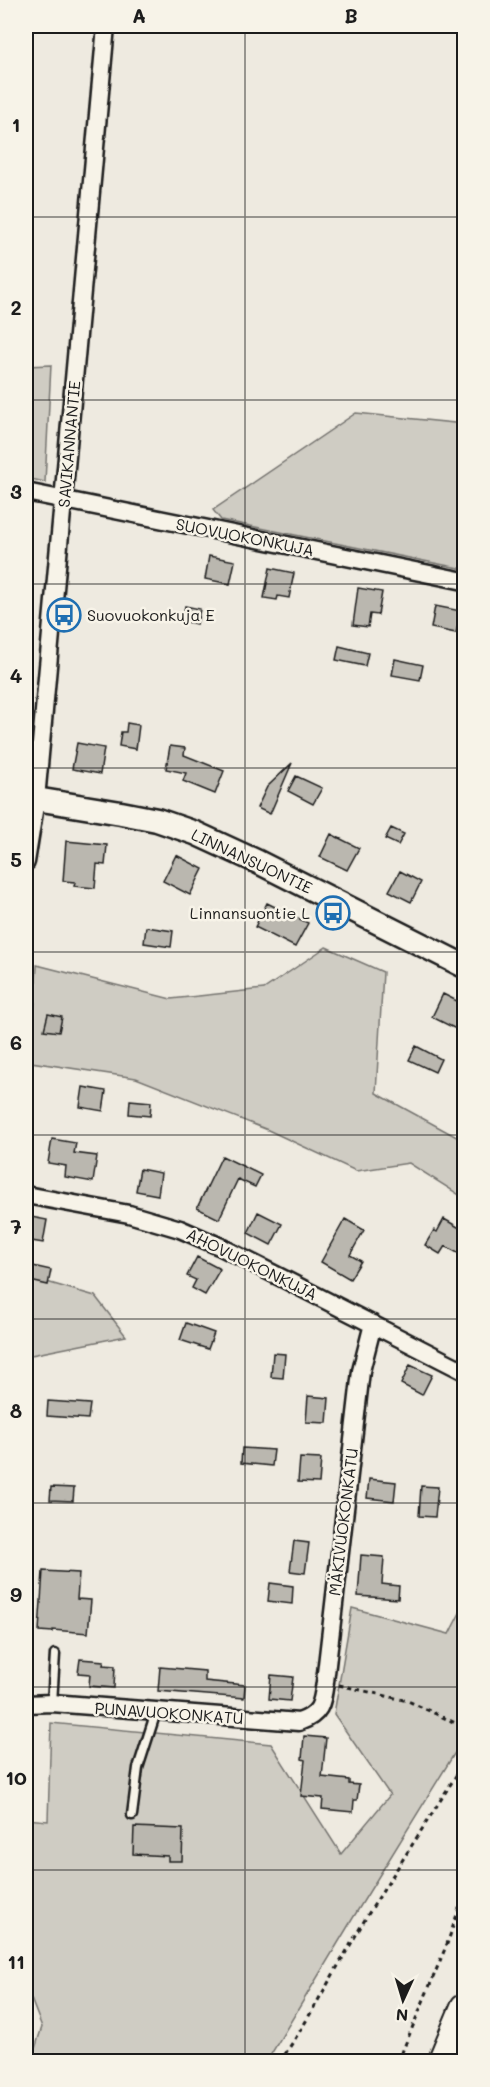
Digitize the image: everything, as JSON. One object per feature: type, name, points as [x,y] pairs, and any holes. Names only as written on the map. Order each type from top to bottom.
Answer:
[{"type":"main road","points":[[441,2061],[465,2007]]},
{"type":"street","name":"SAVIKANNANTIE","points":[[26,862],[64,500],[106,26]]},
{"type":"street","name":"SUOVUOKONKUJA","points":[[26,492],[465,581]]},
{"type":"street","name":"LINNANSUONTIE","points":[[31,798],[148,819],[195,833],[258,862],[465,966]]},
{"type":"street","name":"AHOVUOKONKUJA","points":[[26,1195],[129,1214],[180,1229],[219,1246],[465,1371]]},
{"type":"street","name":"MÄKIVUOKONKATU","points":[[311,1718],[319,1710],[325,1682],[360,1371],[373,1324]]},
{"type":"street","name":"PUNAVUOKONKATU","points":[[26,1704],[52,1703],[299,1722],[311,1718]]},
{"type":"lane","points":[[52,1703],[55,1654]]},
{"type":"lane","points":[[132,1815],[138,1768],[156,1712]]},
{"type":"path","points":[[325,1682],[408,1701],[465,1726]]},
{"type":"path","points":[[280,2061],[302,2028],[367,1916],[465,1763]]},
{"type":"path","points":[[398,2061],[447,1944],[465,1894]]},
{"type":"shaded area","points":[[51,365],[45,482],[26,478],[26,366]]},
{"type":"shaded area","points":[[356,413],[464,424],[464,569],[221,520],[213,510]]},
{"type":"shaded area","points":[[326,947],[383,972],[376,1093],[464,1141],[464,1198],[409,1163],[356,1171],[268,1130],[136,1078],[31,1062],[37,965],[171,999],[264,989]]},
{"type":"shaded area","points":[[26,1276],[95,1296],[126,1336],[26,1356]]},
{"type":"shaded area","points":[[464,1605],[464,1738],[267,2061],[31,2061],[42,2027],[31,1999],[26,1998],[26,1819],[48,1821],[51,1723],[271,1744],[341,1854],[390,1795],[334,1714],[352,1608],[449,1634]]},
{"type":"building","points":[[209,556],[235,561],[230,584],[205,579]]},
{"type":"building","points":[[270,568],[294,573],[289,598],[278,596],[277,600],[264,598]]},
{"type":"building","points":[[358,588],[382,592],[378,615],[370,614],[368,627],[353,625]]},
{"type":"building","points":[[185,606],[200,609],[197,624],[182,621]]},
{"type":"building","points":[[435,606],[461,611],[456,633],[431,628]]},
{"type":"building","points":[[339,646],[368,653],[365,666],[336,660]]},
{"type":"building","points":[[395,659],[423,665],[420,680],[392,675]]},
{"type":"building","points":[[127,723],[139,725],[136,749],[119,746],[121,732],[126,732]]},
{"type":"building","points":[[77,743],[104,748],[100,774],[72,769]]},
{"type":"building","points":[[170,746],[185,748],[184,755],[224,771],[215,794],[183,781],[186,773],[166,769]]},
{"type":"building","points":[[292,763],[270,814],[257,808],[267,787]]},
{"type":"building","points":[[296,776],[322,788],[313,804],[288,791]]},
{"type":"building","points":[[391,828],[404,834],[398,845],[385,839]]},
{"type":"building","points":[[331,834],[359,848],[347,870],[320,857]]},
{"type":"building","points":[[66,841],[107,845],[105,865],[97,864],[95,888],[74,886],[75,882],[63,881]]},
{"type":"building","points":[[176,855],[203,869],[190,895],[163,881]]},
{"type":"building","points":[[400,871],[421,882],[411,902],[389,891]]},
{"type":"building","points":[[267,903],[308,923],[295,947],[255,927]]},
{"type":"building","points":[[146,927],[173,931],[171,947],[144,943]]},
{"type":"building","points":[[443,994],[465,1005],[465,1013],[456,1029],[432,1017]]},
{"type":"building","points":[[48,1014],[62,1017],[59,1032],[44,1030]]},
{"type":"building","points":[[416,1046],[441,1059],[435,1072],[409,1060]]},
{"type":"building","points":[[83,1087],[106,1091],[103,1111],[80,1107]]},
{"type":"building","points":[[130,1100],[151,1102],[150,1116],[129,1114]]},
{"type":"building","points":[[52,1139],[76,1143],[74,1153],[97,1156],[93,1182],[65,1177],[66,1166],[48,1163]]},
{"type":"building","points":[[222,1156],[261,1175],[255,1187],[238,1179],[219,1219],[197,1208]]},
{"type":"building","points":[[140,1169],[161,1173],[158,1195],[136,1191]]},
{"type":"building","points":[[258,1212],[282,1224],[271,1245],[248,1233]]},
{"type":"building","points":[[26,1216],[47,1220],[43,1243],[26,1240]]},
{"type":"building","points":[[345,1219],[364,1230],[350,1255],[361,1261],[350,1279],[321,1262]]},
{"type":"building","points":[[444,1219],[465,1231],[465,1257],[445,1246],[440,1254],[425,1245],[434,1230],[437,1232]]},
{"type":"building","points":[[197,1257],[220,1269],[205,1295],[192,1288],[196,1280],[187,1276]]},
{"type":"building","points":[[33,1266],[51,1270],[48,1285],[30,1281]]},
{"type":"building","points":[[186,1323],[214,1333],[208,1349],[180,1340]]},
{"type":"building","points":[[273,1353],[285,1354],[283,1378],[271,1377]]},
{"type":"building","points":[[410,1365],[432,1375],[422,1395],[401,1384]]},
{"type":"building","points":[[308,1396],[329,1398],[327,1423],[306,1422]]},
{"type":"building","points":[[48,1401],[90,1404],[88,1419],[47,1416]]},
{"type":"building","points":[[242,1448],[274,1450],[272,1466],[241,1463]]},
{"type":"building","points":[[300,1458],[321,1459],[319,1483],[298,1482]]},
{"type":"building","points":[[369,1479],[396,1482],[394,1501],[367,1498]]},
{"type":"building","points":[[421,1486],[438,1487],[435,1517],[419,1516]]},
{"type":"building","points":[[51,1487],[74,1488],[73,1501],[50,1500]]},
{"type":"building","points":[[294,1541],[309,1543],[305,1573],[290,1571]]},
{"type":"building","points":[[361,1555],[384,1557],[382,1584],[399,1586],[398,1599],[358,1596]]},
{"type":"building","points":[[43,1571],[79,1573],[77,1599],[91,1600],[88,1633],[39,1631]]},
{"type":"building","points":[[270,1583],[293,1586],[292,1604],[268,1601]]},
{"type":"building","points":[[80,1659],[104,1661],[103,1665],[115,1666],[114,1688],[89,1686],[90,1674],[78,1673]]},
{"type":"building","points":[[160,1667],[205,1671],[205,1681],[245,1685],[244,1698],[158,1691]]},
{"type":"building","points":[[271,1675],[293,1677],[290,1701],[269,1699]]},
{"type":"building","points":[[304,1736],[326,1738],[322,1777],[349,1780],[349,1784],[359,1785],[353,1812],[322,1809],[323,1798],[301,1796],[305,1760],[302,1759]]},
{"type":"building","points":[[134,1827],[183,1829],[182,1861],[168,1861],[168,1856],[133,1854]]},
{"type":"place","name":"Suovuokonkuja E","points":[[64,615]]},
{"type":"place","name":"Linnansuontie L","points":[[333,913]]}]
